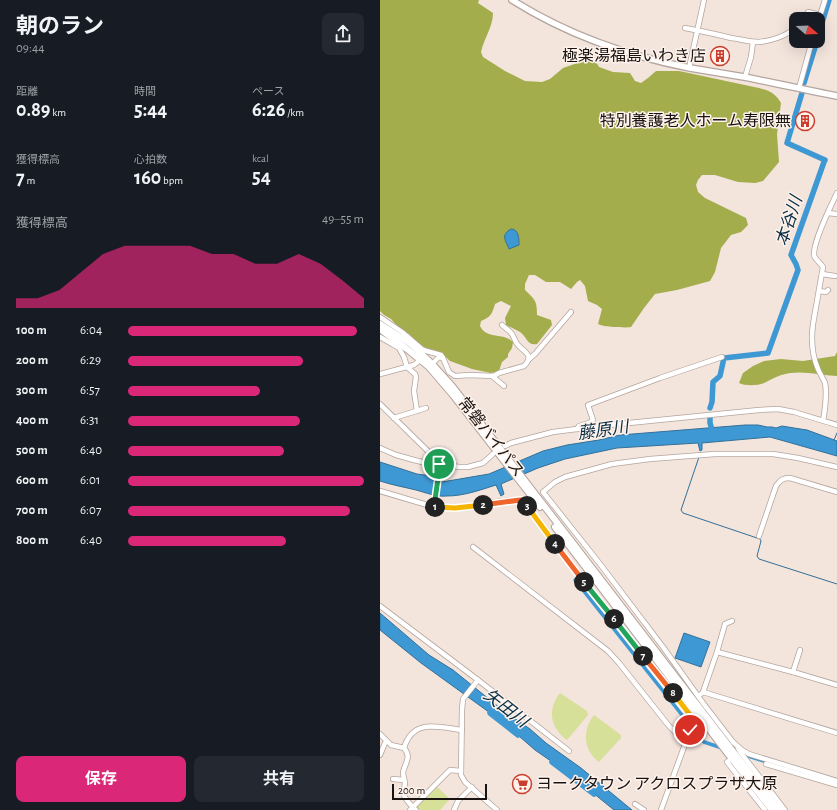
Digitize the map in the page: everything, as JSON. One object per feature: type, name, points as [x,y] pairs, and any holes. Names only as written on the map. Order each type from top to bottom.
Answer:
[{"type":"highway","name":"常磐バイパス","points":[[380,324],[411,344],[432,364],[452,386],[500,452]]},
{"type":"highway","name":"常磐バイパス","points":[[380,329],[429,367],[453,395],[529,489],[695,715],[731,751],[779,810]]},
{"type":"highway","name":"常磐バイパス","points":[[529,489],[697,699],[772,810]]},
{"type":"main road","points":[[512,0],[539,16],[574,33],[604,45],[689,68],[745,77],[837,96]]},
{"type":"street","points":[[689,68],[704,0]]},
{"type":"street","points":[[821,12],[824,0]]},
{"type":"street","points":[[685,28],[753,42],[769,40],[789,31]]},
{"type":"street","points":[[745,77],[751,57],[753,42]]},
{"type":"street","points":[[798,88],[810,48]]},
{"type":"street","points":[[823,420],[825,413],[825,385],[813,354],[812,328],[823,267],[814,255],[816,245],[837,192]]},
{"type":"street","points":[[828,213],[837,214]]},
{"type":"street","points":[[822,274],[835,276]]},
{"type":"street","points":[[819,290],[826,292],[828,290]]},
{"type":"street","points":[[380,317],[402,332],[423,350],[441,356],[448,370],[453,375],[492,376],[524,366],[571,312]]},
{"type":"street","points":[[502,325],[511,332],[517,344],[528,354],[528,360]]},
{"type":"street","points":[[380,336],[399,348],[407,367],[416,376],[414,391],[417,411]]},
{"type":"street","points":[[427,359],[431,358],[434,354]]},
{"type":"street","points":[[432,364],[439,357],[443,358]]},
{"type":"street","points":[[577,429],[579,426],[593,420],[588,405],[722,357]]},
{"type":"street","points":[[380,374],[414,365],[420,360]]},
{"type":"street","points":[[492,376],[504,386]]},
{"type":"street","points":[[380,404],[438,461],[439,464],[434,507]]},
{"type":"street","points":[[394,418],[426,408]]},
{"type":"street","points":[[380,448],[396,455],[414,460],[458,468],[483,463],[511,443],[553,432],[609,424],[778,409],[794,412],[837,425]]},
{"type":"street","points":[[732,621],[726,624],[703,692],[697,699],[663,647],[543,492],[560,479],[578,473],[612,464],[650,459],[715,454],[773,454],[837,467]]},
{"type":"street","points":[[759,536],[776,486],[785,478],[790,478],[837,492]]},
{"type":"street","points":[[380,491],[434,507],[464,508],[502,501],[522,500],[689,714],[695,715],[661,810]]},
{"type":"street","points":[[473,547],[608,651],[669,726],[675,732],[688,737]]},
{"type":"street","points":[[380,606],[569,751]]},
{"type":"street","points":[[793,672],[800,650]]},
{"type":"street","points":[[717,652],[837,685]]},
{"type":"street","points":[[477,680],[464,698],[462,710],[461,775],[463,779],[497,810]]},
{"type":"street","points":[[703,692],[837,733]]},
{"type":"street","points":[[404,748],[406,741],[414,730],[421,727],[428,726],[462,730]]},
{"type":"street","points":[[380,734],[391,744],[404,748],[407,751],[408,755],[404,771],[403,792],[413,809],[450,770],[461,771]]},
{"type":"street","points":[[380,755],[387,741]]},
{"type":"street","points":[[731,751],[745,752],[837,781]]},
{"type":"street","points":[[731,751],[727,762],[765,810]]},
{"type":"street","points":[[731,751],[741,753],[785,810]]},
{"type":"street","points":[[766,764],[837,785]]},
{"type":"street","points":[[393,779],[404,780]]},
{"type":"street","points":[[454,810],[458,802],[472,787]]},
{"type":"street","points":[[636,804],[644,810]]},
{"type":"green space","points":[[380,0],[479,0],[478,3],[493,13],[492,23],[481,52],[483,57],[505,71],[525,81],[542,82],[550,79],[563,68],[592,59],[599,67],[613,72],[630,73],[635,81],[641,83],[656,71],[679,71],[759,88],[769,91],[774,95],[781,103],[777,134],[779,162],[763,181],[755,183],[738,182],[715,175],[702,175],[696,185],[698,192],[705,198],[746,218],[748,225],[741,232],[731,235],[721,248],[715,272],[710,281],[655,294],[631,327],[624,327],[602,326],[598,324],[602,309],[588,301],[585,286],[580,280],[571,289],[560,282],[546,282],[535,275],[529,275],[525,284],[525,290],[535,301],[537,306],[537,315],[551,320],[552,325],[537,344],[531,344],[520,332],[506,325],[505,318],[511,306],[501,301],[495,304],[491,315],[481,321],[480,326],[491,335],[505,337],[513,342],[508,357],[502,362],[499,371],[491,373],[472,369],[450,361],[440,352],[430,350],[420,345],[409,334],[399,328],[391,319],[380,311]]},
{"type":"green space","points":[[837,352],[837,376],[790,373],[781,375],[758,385],[739,383],[743,373],[764,361],[781,359],[803,361],[835,356]]},
{"type":"green space","points":[[560,693],[587,711],[588,715],[567,740],[557,730],[552,718],[553,705]]},
{"type":"green space","points":[[594,715],[621,735],[621,738],[599,762],[590,752],[586,740],[587,727]]},
{"type":"green space","points":[[437,787],[450,799],[440,810],[419,810],[416,808]]},
{"type":"water","points":[[511,229],[514,229],[517,232],[519,237],[519,245],[509,249],[505,241],[505,236]]},
{"type":"water","points":[[758,425],[776,428],[782,426],[807,430],[837,441],[837,456],[770,437],[702,443],[702,450],[700,451],[698,443],[617,448],[565,459],[538,468],[501,484],[504,494],[501,496],[496,485],[466,494],[439,496],[380,481],[380,462],[417,474],[432,476],[442,482],[489,474],[543,451],[620,435]]},
{"type":"water","points":[[380,613],[429,655],[453,670],[500,708],[581,768],[632,810],[614,810],[571,775],[535,750],[504,723],[421,663],[380,630]]},
{"type":"water","points":[[684,633],[710,642],[701,667],[675,658]]},
{"type":"waterway","name":"本谷川","points":[[825,13],[829,0]]},
{"type":"waterway","name":"本谷川","points":[[804,83],[815,48]]},
{"type":"waterway","name":"本谷川","points":[[710,408],[712,402],[713,382],[720,376],[724,358],[768,353],[798,270],[791,255],[825,160],[787,143],[802,93]]},
{"type":"waterway","name":"本谷川","points":[[710,417],[713,433]]},
{"type":"waterway","points":[[834,440],[837,433]]},
{"type":"waterway","points":[[699,457],[681,510],[683,513],[760,539],[761,541],[757,556],[759,559],[837,584]]},
{"type":"waterway","points":[[575,580],[701,739],[704,742],[722,748]]},
{"type":"waterway","name":"矢田川","points":[[490,713],[518,735]]},
{"type":"waterway","points":[[742,754],[776,765]]},
{"type":"waterway","name":"矢田川","points":[[552,762],[594,794]]},
{"type":"place","name":"極楽湯福島いわき店","points":[[720,56]]},
{"type":"place","name":"特別養護老人ホーム寿限無","points":[[805,121]]},
{"type":"place","name":"ヨークタウン アクロスプラザ大原","points":[[522,784]]},
{"type":"route","points":[[439,464],[434,507],[464,508],[502,501],[522,500],[584,582],[693,718],[690,730]]},
{"type":"water label","name":"藤原川","points":[[603,430]]}]
